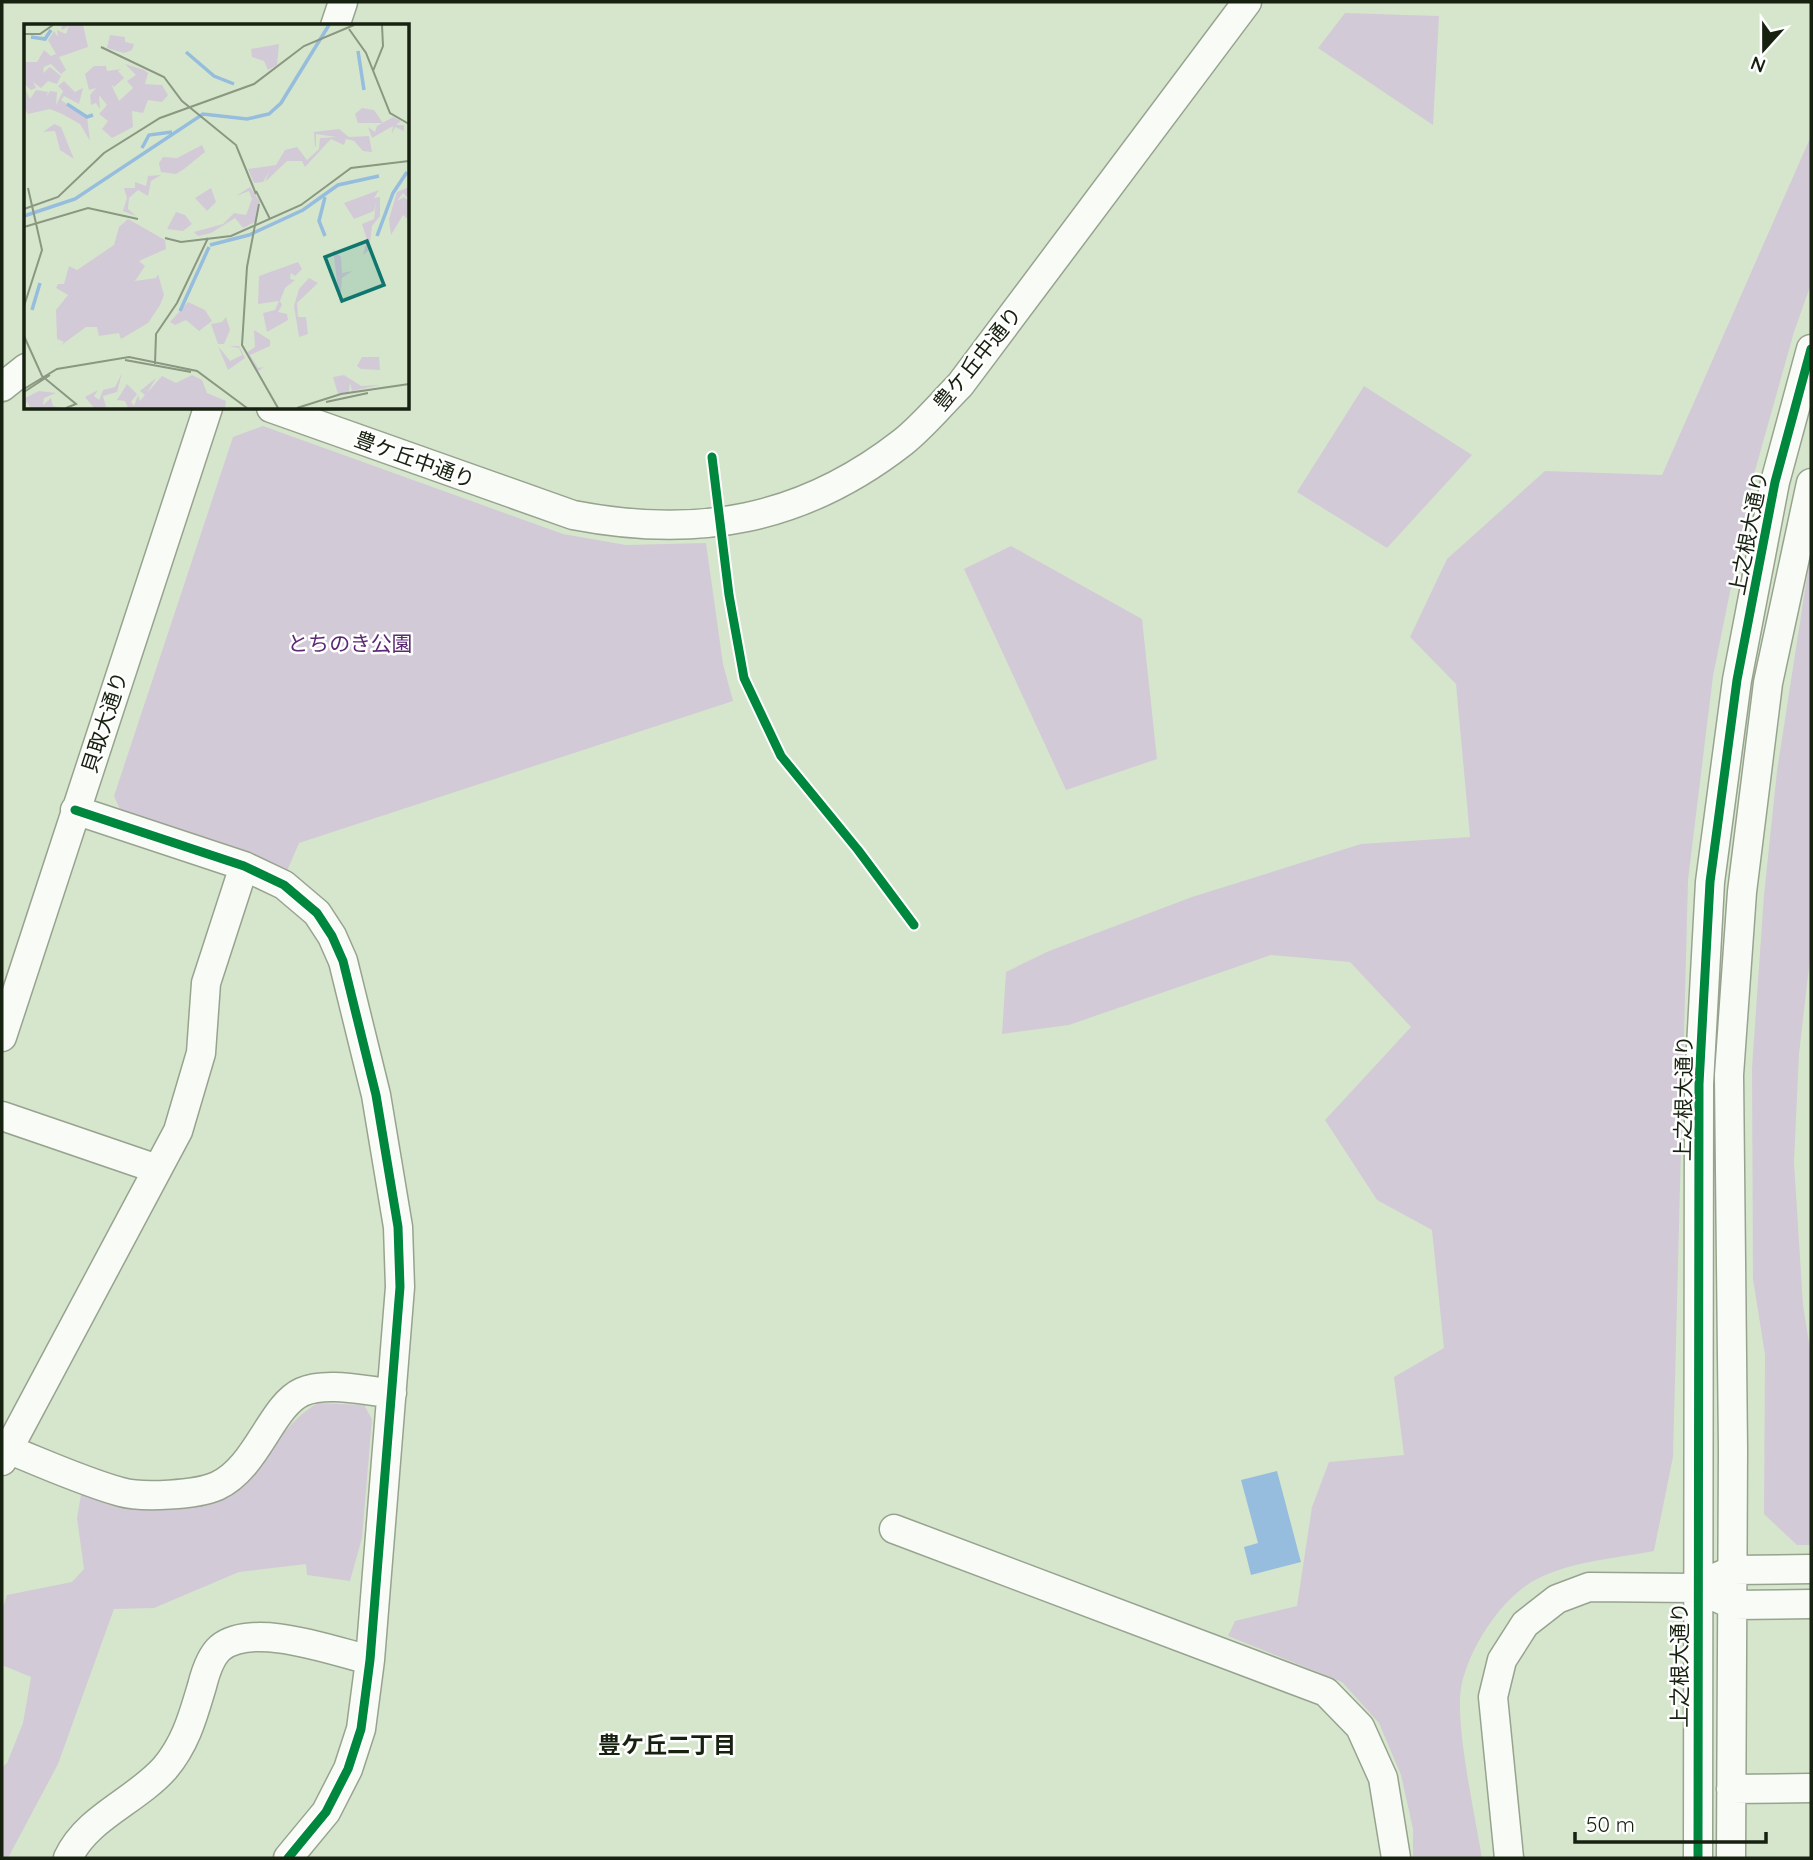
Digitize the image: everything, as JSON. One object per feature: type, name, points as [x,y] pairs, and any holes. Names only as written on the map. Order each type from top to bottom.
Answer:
[{"type":"street","points":[[336,24],[343,2]]},
{"type":"street","name":"豊ケ丘中通り","points":[[277,410],[573,515],[608,522],[638,526],[710,525],[756,517],[812,498],[863,470],[905,440],[960,385],[1247,2]]},
{"type":"street","name":"上之根大通り","points":[[1698,1858],[1696,1588],[1699,1084],[1710,882],[1740,667],[1775,482],[1811,349]]},
{"type":"street","points":[[2,387],[24,370]]},
{"type":"street","name":"貝取大通り","points":[[2,1037],[207,410]]},
{"type":"street","points":[[1731,1858],[1733,1570],[1730,1075],[1742,892],[1768,683],[1811,483]]},
{"type":"street","points":[[75,810],[244,866],[284,885],[302,898],[332,936],[343,961],[376,1096],[398,1227],[400,1287],[370,1660],[361,1730],[348,1769],[326,1812],[288,1858]]},
{"type":"street","points":[[244,866],[206,983],[197,1066],[178,1131],[4,1452],[124,1493],[180,1494],[216,1486],[245,1465],[287,1405],[302,1392],[327,1388],[392,1393]]},
{"type":"street","points":[[2,1116],[157,1170]]},
{"type":"street","points":[[894,1529],[1326,1692],[1360,1727],[1383,1778],[1396,1858]]},
{"type":"street","points":[[1696,1588],[1733,1570],[1811,1569]]},
{"type":"street","points":[[1509,1858],[1493,1697],[1502,1660],[1525,1624],[1556,1600],[1589,1587],[1696,1588],[1733,1605],[1811,1604]]},
{"type":"street","points":[[68,1858],[75,1844],[89,1830],[160,1774],[176,1756],[187,1735],[206,1673],[218,1649],[232,1640],[263,1635],[370,1660]]},
{"type":"street","points":[[1731,1789],[1811,1788]]},
{"type":"green space","points":[[1345,13],[1439,16],[1433,125],[1318,48]]},
{"type":"green space","points":[[1811,136],[1811,284],[1794,332],[1753,478],[1713,676],[1688,880],[1673,1457],[1654,1551],[1552,1572],[1513,1596],[1490,1623],[1466,1668],[1460,1699],[1463,1743],[1482,1858],[1413,1858],[1413,1829],[1401,1775],[1379,1723],[1342,1682],[1228,1636],[1235,1621],[1297,1606],[1312,1507],[1329,1462],[1404,1455],[1394,1377],[1444,1348],[1432,1230],[1377,1200],[1325,1120],[1411,1027],[1350,962],[1271,955],[1069,1025],[1002,1034],[1006,972],[1049,951],[1192,897],[1361,844],[1470,837],[1456,684],[1410,637],[1447,559],[1545,471],[1662,475]]},
{"type":"green space","points":[[1364,386],[1472,455],[1387,548],[1297,492]]},
{"type":"green space","name":"とちのき公園","points":[[263,426],[563,534],[626,545],[706,543],[723,664],[733,701],[299,843],[287,871],[122,814],[114,796],[233,437]]},
{"type":"green space","points":[[1011,546],[1142,619],[1157,759],[1066,790],[964,569]]},
{"type":"green space","points":[[1811,551],[1811,950],[1799,1054],[1794,1162],[1803,1305],[1811,1355],[1811,1545],[1797,1545],[1764,1514],[1765,1355],[1753,1279],[1752,1068],[1764,895],[1777,771]]},
{"type":"green space","points":[[318,1403],[364,1405],[372,1419],[362,1538],[350,1581],[307,1575],[306,1564],[239,1572],[154,1608],[114,1609],[58,1764],[8,1858],[2,1858],[2,1767],[7,1763],[23,1723],[31,1677],[2,1665],[2,1610],[7,1595],[72,1582],[84,1569],[77,1518],[82,1489],[142,1505],[186,1507],[207,1504],[226,1497],[242,1485],[294,1421]]},
{"type":"water","points":[[1277,1471],[1301,1562],[1251,1575],[1244,1547],[1258,1543],[1241,1480]]},
{"type":"cycle path","points":[[1698,1858],[1699,1084],[1710,882],[1737,680],[1775,482],[1811,349]]},
{"type":"cycle path","points":[[712,457],[729,595],[744,678],[781,756],[858,850],[914,925]]},
{"type":"cycle path","points":[[75,810],[244,866],[284,885],[317,913],[332,936],[343,961],[376,1095],[398,1227],[400,1287],[370,1660],[361,1729],[348,1769],[326,1812],[288,1858]]},
{"type":"district","name":"豊ケ丘二丁目","points":[[667,1744]]}]
